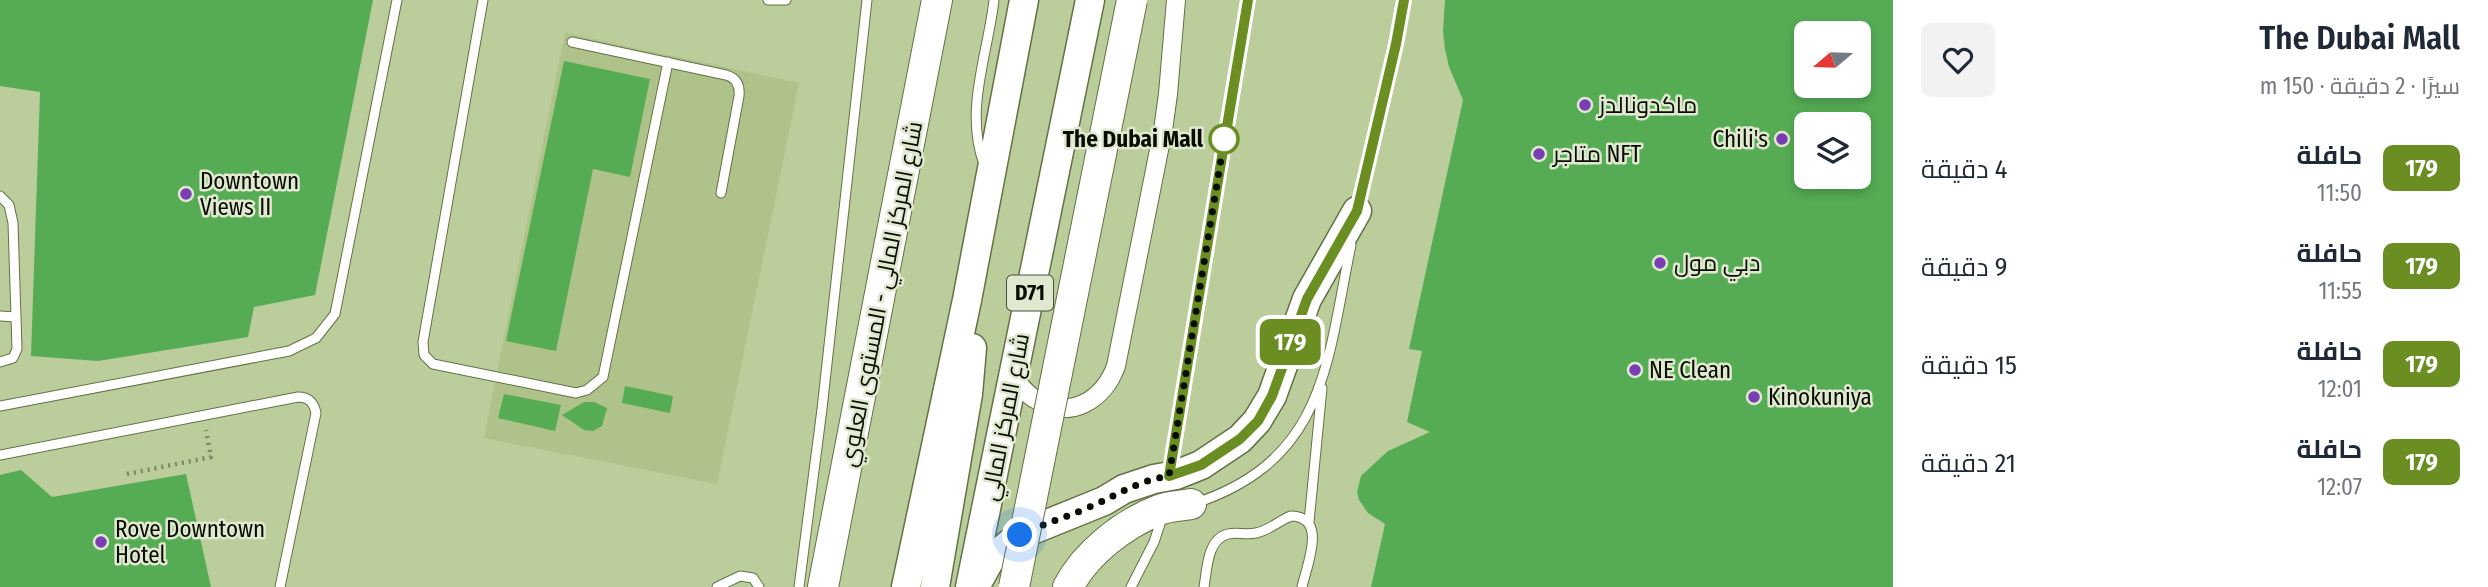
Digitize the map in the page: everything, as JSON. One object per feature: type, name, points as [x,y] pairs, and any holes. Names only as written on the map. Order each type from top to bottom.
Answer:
[{"type":"highway","name":"شارع المركز المالي - المستوى العلوي","points":[[824,587],[937,0]]},
{"type":"highway","name":"D71","points":[[1014,587],[1132,0]]},
{"type":"highway","points":[[1125,37],[1141,0]]},
{"type":"highway","points":[[1068,587],[1090,557],[1172,495]]},
{"type":"main road","points":[[906,587],[967,300],[1024,0]]},
{"type":"main road","name":"شارع المركز المالي","points":[[972,587],[1090,0]]},
{"type":"main road","points":[[972,587],[990,560],[1020,535],[1104,501],[1124,489],[1154,479],[1172,495],[1201,465],[1220,454],[1258,421],[1272,396],[1307,299],[1357,211]]},
{"type":"main road","points":[[935,587],[971,371],[972,347],[967,300]]},
{"type":"street","points":[[1013,377],[1038,401],[1051,407],[1065,408],[1092,400],[1103,391],[1111,379],[1116,366],[1163,130],[1176,0]]},
{"type":"lane","points":[[0,406],[289,351],[316,338],[335,314],[397,0]]},
{"type":"lane","points":[[483,0],[423,342],[424,355],[433,364],[576,393],[587,390],[603,377],[668,62]]},
{"type":"lane","points":[[768,0],[786,0]]},
{"type":"lane","points":[[799,587],[822,409],[867,0]]},
{"type":"lane","points":[[989,177],[981,156],[976,113],[994,0]]},
{"type":"lane","points":[[1131,587],[1154,542],[1172,495],[1178,409],[1248,0]]},
{"type":"lane","points":[[1302,587],[1314,533],[1309,522],[1324,377],[1357,211],[1404,0]]},
{"type":"lane","points":[[572,42],[732,77],[739,85],[740,96],[721,192]]},
{"type":"lane","points":[[0,197],[9,205],[13,223],[16,317],[15,355],[0,362]]},
{"type":"lane","points":[[0,316],[16,317]]},
{"type":"lane","points":[[1172,495],[1219,495],[1248,478],[1294,438],[1324,377]]},
{"type":"lane","points":[[0,455],[298,397],[308,398],[315,406],[316,413],[280,587]]},
{"type":"lane","points":[[1203,587],[1212,548],[1221,537],[1228,534],[1253,534],[1291,516],[1298,516],[1309,522]]},
{"type":"lane","points":[[717,587],[740,576],[753,578],[759,587]]},
{"type":"path","points":[[127,474],[211,457],[203,415]]},
{"type":"shaded area","points":[[565,33],[799,83],[717,484],[484,438]]},
{"type":"building","name":"Downtown Views II","points":[[0,0],[373,0],[315,295],[254,307],[248,337],[98,361],[31,356],[40,92],[0,86]]},
{"type":"building","name":"دبي مول","points":[[1445,0],[1893,0],[1893,587],[1371,587],[1385,524],[1368,513],[1359,500],[1357,492],[1361,476],[1388,451],[1430,432],[1407,422],[1422,351],[1409,349],[1463,100],[1449,67],[1445,49]]},
{"type":"building","points":[[564,61],[650,79],[630,177],[593,169],[556,351],[506,341]]},
{"type":"building","points":[[625,386],[673,396],[670,413],[622,403]]},
{"type":"building","points":[[504,394],[561,405],[555,431],[498,418]]},
{"type":"building","points":[[584,402],[594,402],[607,408],[602,426],[593,431],[584,430],[562,415]]},
{"type":"building","name":"Rove Downtown Hotel","points":[[21,470],[52,497],[186,474],[211,587],[0,587],[0,475]]},
{"type":"bus line","name":"179","points":[[1248,0],[1169,476],[1201,465],[1240,439],[1258,421],[1272,396],[1307,299],[1357,211],[1404,0]]},
{"type":"place","name":"ماكدونالدز","points":[[1585,105]]},
{"type":"place","name":"The Dubai Mall","points":[[1224,139]]},
{"type":"place","name":"Chili's","points":[[1782,139]]},
{"type":"place","name":"متاجر NFT","points":[[1539,154]]},
{"type":"place","name":"Downtown Views II","points":[[186,194]]},
{"type":"place","name":"دبي مول","points":[[1660,263]]},
{"type":"place","name":"NE Clean","points":[[1635,370]]},
{"type":"place","name":"Kinokuniya","points":[[1754,397]]},
{"type":"place","name":"Rove Downtown Hotel","points":[[101,542]]},
{"type":"route","points":[[1020,535],[1104,501],[1124,489],[1169,476],[1225,135],[1224,139]]}]
